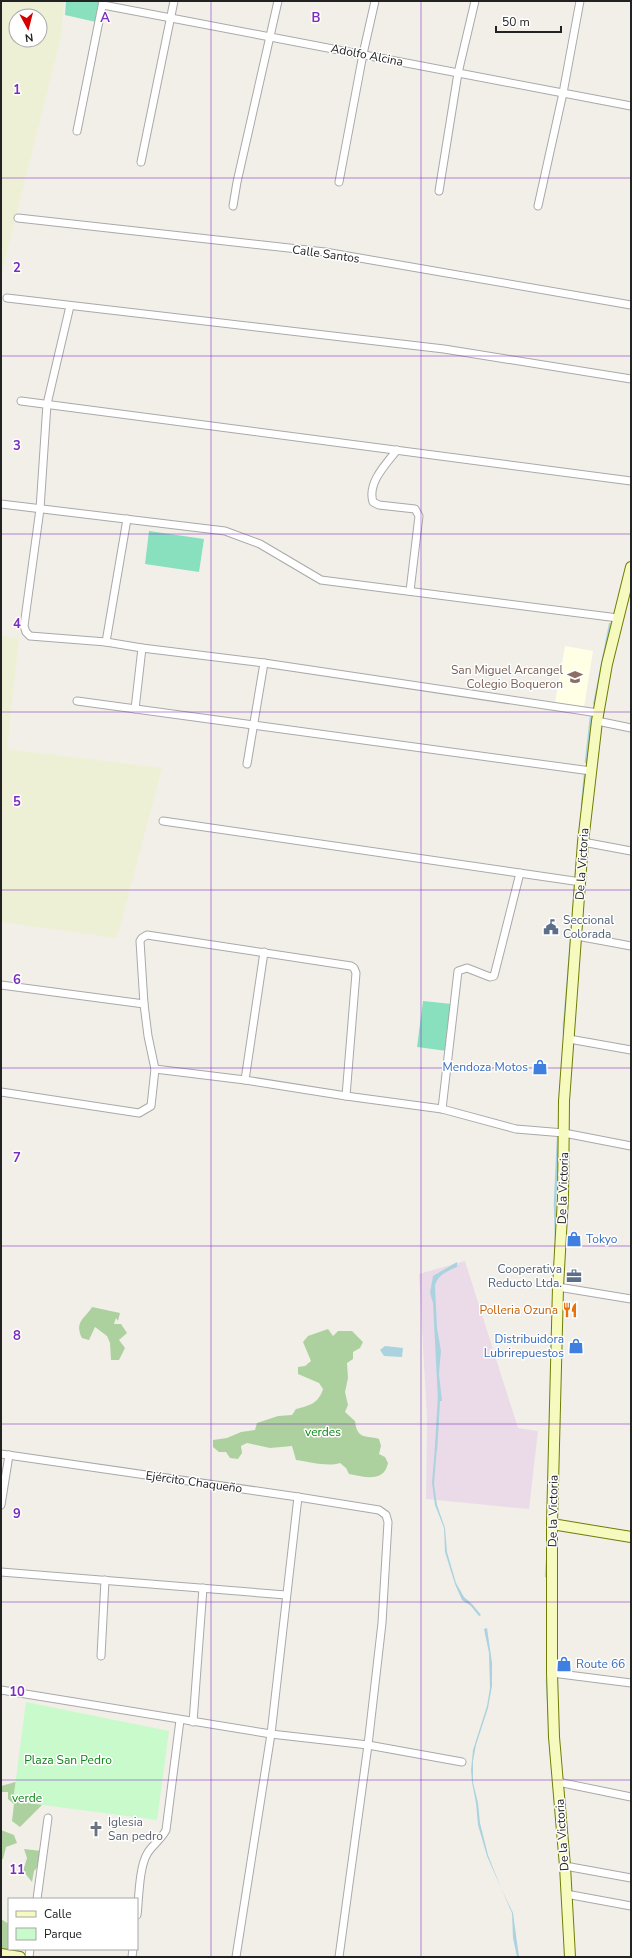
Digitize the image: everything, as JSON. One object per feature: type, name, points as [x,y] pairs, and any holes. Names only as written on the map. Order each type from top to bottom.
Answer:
[{"type":"main road","name":"De la Victoria","points":[[570,1957],[565,1866],[554,1737],[552,1673],[552,1524],[558,1286],[563,1198],[564,1101],[583,842],[591,771],[607,664],[618,618],[627,600],[631,567]]},
{"type":"main road","points":[[552,1524],[631,1537]]},
{"type":"main road","points":[[1,1954],[20,1957]]},
{"type":"street","points":[[141,162],[174,1]]},
{"type":"street","points":[[233,206],[237,182],[278,1]]},
{"type":"street","points":[[339,182],[363,54],[375,1]]},
{"type":"street","points":[[439,191],[458,73],[475,1]]},
{"type":"street","points":[[538,206],[563,93],[580,1]]},
{"type":"street","points":[[77,131],[103,3]]},
{"type":"street","name":"Adolfo Alcina","points":[[103,3],[631,106]]},
{"type":"street","name":"Calle Santos","points":[[18,218],[324,252],[631,305]]},
{"type":"street","points":[[7,298],[444,349],[631,379]]},
{"type":"street","points":[[70,306],[47,404],[40,509],[24,626],[26,632],[30,636],[106,642],[142,648],[264,663],[598,717],[631,728]]},
{"type":"street","points":[[21,400],[631,481]]},
{"type":"street","points":[[397,450],[374,482],[371,496],[373,502],[379,505],[415,509],[417,511],[419,516],[410,591]]},
{"type":"street","points":[[1,504],[225,531],[260,544],[321,580],[618,618]]},
{"type":"street","points":[[106,642],[127,520]]},
{"type":"street","points":[[135,708],[142,648]]},
{"type":"street","points":[[247,764],[264,663]]},
{"type":"street","points":[[77,701],[591,771]]},
{"type":"street","points":[[163,821],[581,882]]},
{"type":"street","points":[[583,842],[631,851]]},
{"type":"street","points":[[442,1109],[458,971],[467,968],[490,977],[494,976],[520,873]]},
{"type":"street","points":[[1,1092],[139,1113],[151,1106],[155,1069],[148,1036],[144,1004],[140,941],[147,935],[264,952],[351,966],[354,968],[356,973],[346,1096]]},
{"type":"street","points":[[577,936],[631,946]]},
{"type":"street","points":[[245,1080],[264,952]]},
{"type":"street","points":[[1,984],[144,1004]]},
{"type":"street","points":[[569,1039],[631,1050]]},
{"type":"street","points":[[155,1069],[245,1080],[442,1109],[516,1129],[564,1133],[631,1146]]},
{"type":"street","points":[[558,1286],[631,1299]]},
{"type":"street","name":"Ejército Chaqueño","points":[[1,1454],[298,1497],[379,1510],[386,1515],[388,1522],[382,1623],[368,1746]]},
{"type":"street","points":[[1,1505],[9,1455]]},
{"type":"street","points":[[236,1957],[271,1734],[298,1497]]},
{"type":"street","points":[[1,1572],[286,1595]]},
{"type":"street","points":[[101,1656],[105,1580]]},
{"type":"street","points":[[194,1722],[203,1588]]},
{"type":"street","points":[[552,1673],[631,1683]]},
{"type":"street","points":[[1,1690],[180,1720],[271,1734],[368,1746],[462,1762]]},
{"type":"street","points":[[138,1906],[143,1862],[147,1853],[163,1837],[166,1830],[180,1720]]},
{"type":"street","points":[[339,1957],[368,1746]]},
{"type":"street","points":[[558,1782],[631,1797]]},
{"type":"street","points":[[37,1898],[48,1818]]},
{"type":"street","points":[[565,1866],[631,1878]]},
{"type":"street","points":[[566,1894],[631,1906]]},
{"type":"shaded area","points":[[1,1],[64,1],[61,36],[1,276]]},
{"type":"shaded area","points":[[1,636],[19,638],[7,749],[162,768],[117,938],[1,922]]},
{"type":"shaded area","name":"San Miguel Arcangel Colegio Boqueron","points":[[565,646],[593,651],[584,707],[555,703]]},
{"type":"shaded area","points":[[465,1261],[518,1428],[538,1431],[529,1509],[426,1499],[427,1418],[419,1274]]},
{"type":"green space","points":[[66,1],[99,1],[96,22],[65,15]]},
{"type":"green space","points":[[149,531],[204,539],[199,572],[145,564]]},
{"type":"green space","points":[[423,1001],[452,1004],[447,1051],[417,1047]]},
{"type":"green space","points":[[92,1307],[120,1313],[118,1321],[116,1318],[114,1324],[121,1324],[127,1333],[119,1340],[125,1348],[119,1360],[111,1360],[110,1343],[107,1336],[95,1327],[89,1340],[82,1338],[79,1328],[80,1324]]},
{"type":"green space","name":"verdes","points":[[328,1329],[333,1336],[338,1331],[352,1331],[363,1342],[360,1348],[353,1352],[353,1359],[347,1363],[348,1378],[345,1392],[348,1405],[345,1412],[355,1421],[356,1427],[360,1434],[366,1437],[379,1439],[381,1446],[379,1454],[385,1457],[388,1463],[382,1474],[367,1477],[349,1474],[346,1468],[340,1463],[324,1464],[296,1460],[292,1446],[270,1448],[247,1443],[241,1446],[242,1453],[238,1459],[230,1458],[226,1452],[219,1452],[213,1447],[213,1440],[227,1438],[241,1432],[255,1430],[257,1423],[278,1416],[292,1415],[296,1409],[305,1407],[319,1398],[323,1389],[319,1383],[298,1374],[298,1367],[305,1366],[311,1361],[303,1342],[308,1336]]},
{"type":"green space","name":"Plaza San Pedro","points":[[26,1702],[169,1731],[157,1820],[13,1801]]},
{"type":"green space","name":"verde","points":[[19,1781],[41,1789],[42,1805],[20,1827],[12,1821],[14,1804],[8,1799],[8,1792],[1,1792],[1,1786]]},
{"type":"green space","name":"verde","points":[[1,1830],[14,1835],[17,1843],[6,1847],[3,1859],[1,1859]]},
{"type":"green space","points":[[24,1849],[42,1851],[43,1861],[34,1871],[32,1882],[23,1871],[27,1858]]},
{"type":"green space","points":[[1,1919],[8,1923],[8,1950],[19,1950],[20,1953],[1,1952]]},
{"type":"water","points":[[609,623],[611,623],[594,705],[593,704]]},
{"type":"water","points":[[574,889],[576,889],[565,1024],[563,1024]]},
{"type":"water","points":[[457,1262],[457,1267],[440,1276],[435,1286],[437,1328],[441,1351],[439,1374],[442,1401],[438,1401],[433,1303],[430,1293],[433,1276]]},
{"type":"water","points":[[385,1346],[403,1348],[402,1357],[384,1356],[380,1350]]},
{"type":"water","points":[[435,1447],[437,1447],[434,1484],[437,1505],[445,1528],[447,1552],[456,1583],[464,1597],[481,1615],[479,1616],[471,1606],[462,1600],[455,1584],[445,1552],[444,1528],[435,1505],[432,1483]]},
{"type":"water","points":[[487,1628],[492,1663],[492,1686],[488,1708],[476,1745],[473,1761],[473,1782],[478,1803],[480,1823],[488,1855],[501,1887],[487,1856],[478,1825],[471,1770],[473,1750],[487,1706],[490,1688],[489,1653],[484,1629]]},
{"type":"water","points":[[501,1889],[513,1913],[519,1957],[517,1957],[513,1938],[512,1913]]},
{"type":"waterway","points":[[586,762],[591,717]]},
{"type":"waterway","points":[[582,805],[585,774]]},
{"type":"waterway","points":[[564,1022],[564,1033]]},
{"type":"waterway","points":[[556,1239],[555,1204],[558,1138]]},
{"type":"waterway","points":[[436,1449],[439,1398]]},
{"type":"waterway","points":[[546,1576],[547,1561]]},
{"type":"waterway","points":[[547,1680],[549,1721]]},
{"type":"place","name":"San Miguel Arcangel Colegio Boqueron","points":[[575,677]]},
{"type":"place","name":"Seccional Colorada","points":[[551,927]]},
{"type":"place","name":"Mendoza Motos","points":[[540,1067]]},
{"type":"place","name":"Tokyo","points":[[574,1239]]},
{"type":"place","name":"Cooperativa Reducto Ltda.","points":[[574,1276]]},
{"type":"place","name":"Polleria Ozuna","points":[[570,1310]]},
{"type":"place","name":"Distribuidora Lubrirepuestos","points":[[576,1346]]},
{"type":"place","name":"Route 66","points":[[564,1664]]},
{"type":"place","name":"Iglesia San pedro","points":[[96,1829]]}]
